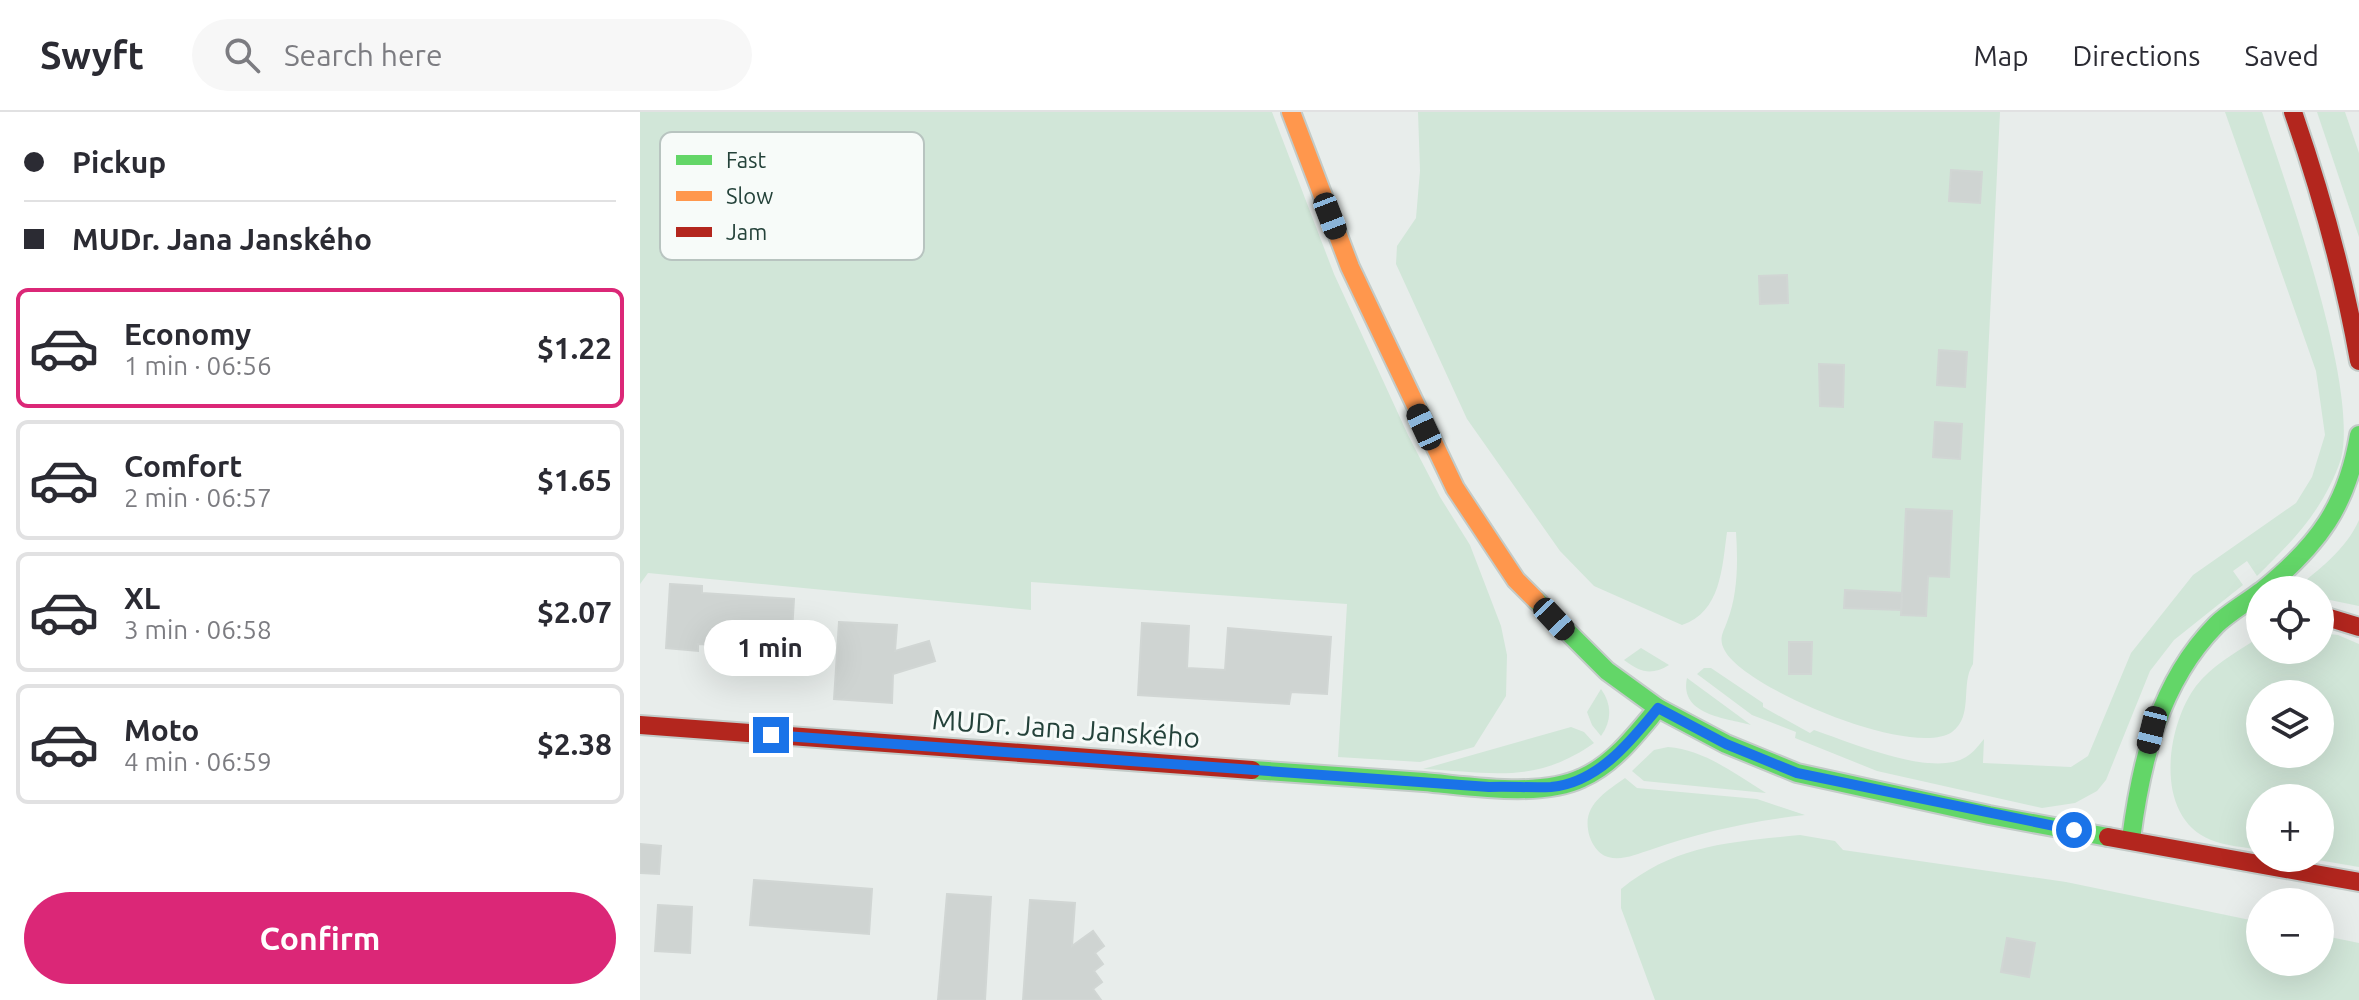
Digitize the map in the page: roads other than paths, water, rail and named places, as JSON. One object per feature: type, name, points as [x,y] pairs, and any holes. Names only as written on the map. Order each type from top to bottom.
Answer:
[{"type":"main road","points":[[1291,112],[1350,267],[1455,488],[1516,580],[1595,660],[1658,708],[1726,744],[1797,773],[1989,815],[2359,882]]},
{"type":"main road","points":[[2293,112],[2318,184],[2350,309],[2359,361]]},
{"type":"main road","points":[[2318,184],[2335,213],[2359,290]]},
{"type":"main road","points":[[2280,576],[2295,563],[2335,514],[2354,473],[2359,435]]},
{"type":"main road","points":[[2131,839],[2138,783],[2152,730],[2177,677],[2216,625],[2246,603]]},
{"type":"main road","points":[[2334,619],[2359,627]]},
{"type":"main road","points":[[2197,652],[2237,633]]},
{"type":"main road","name":"MUDr. Jana Janského","points":[[640,725],[1489,787],[1552,787],[1575,782],[1614,757],[1658,708]]}]
